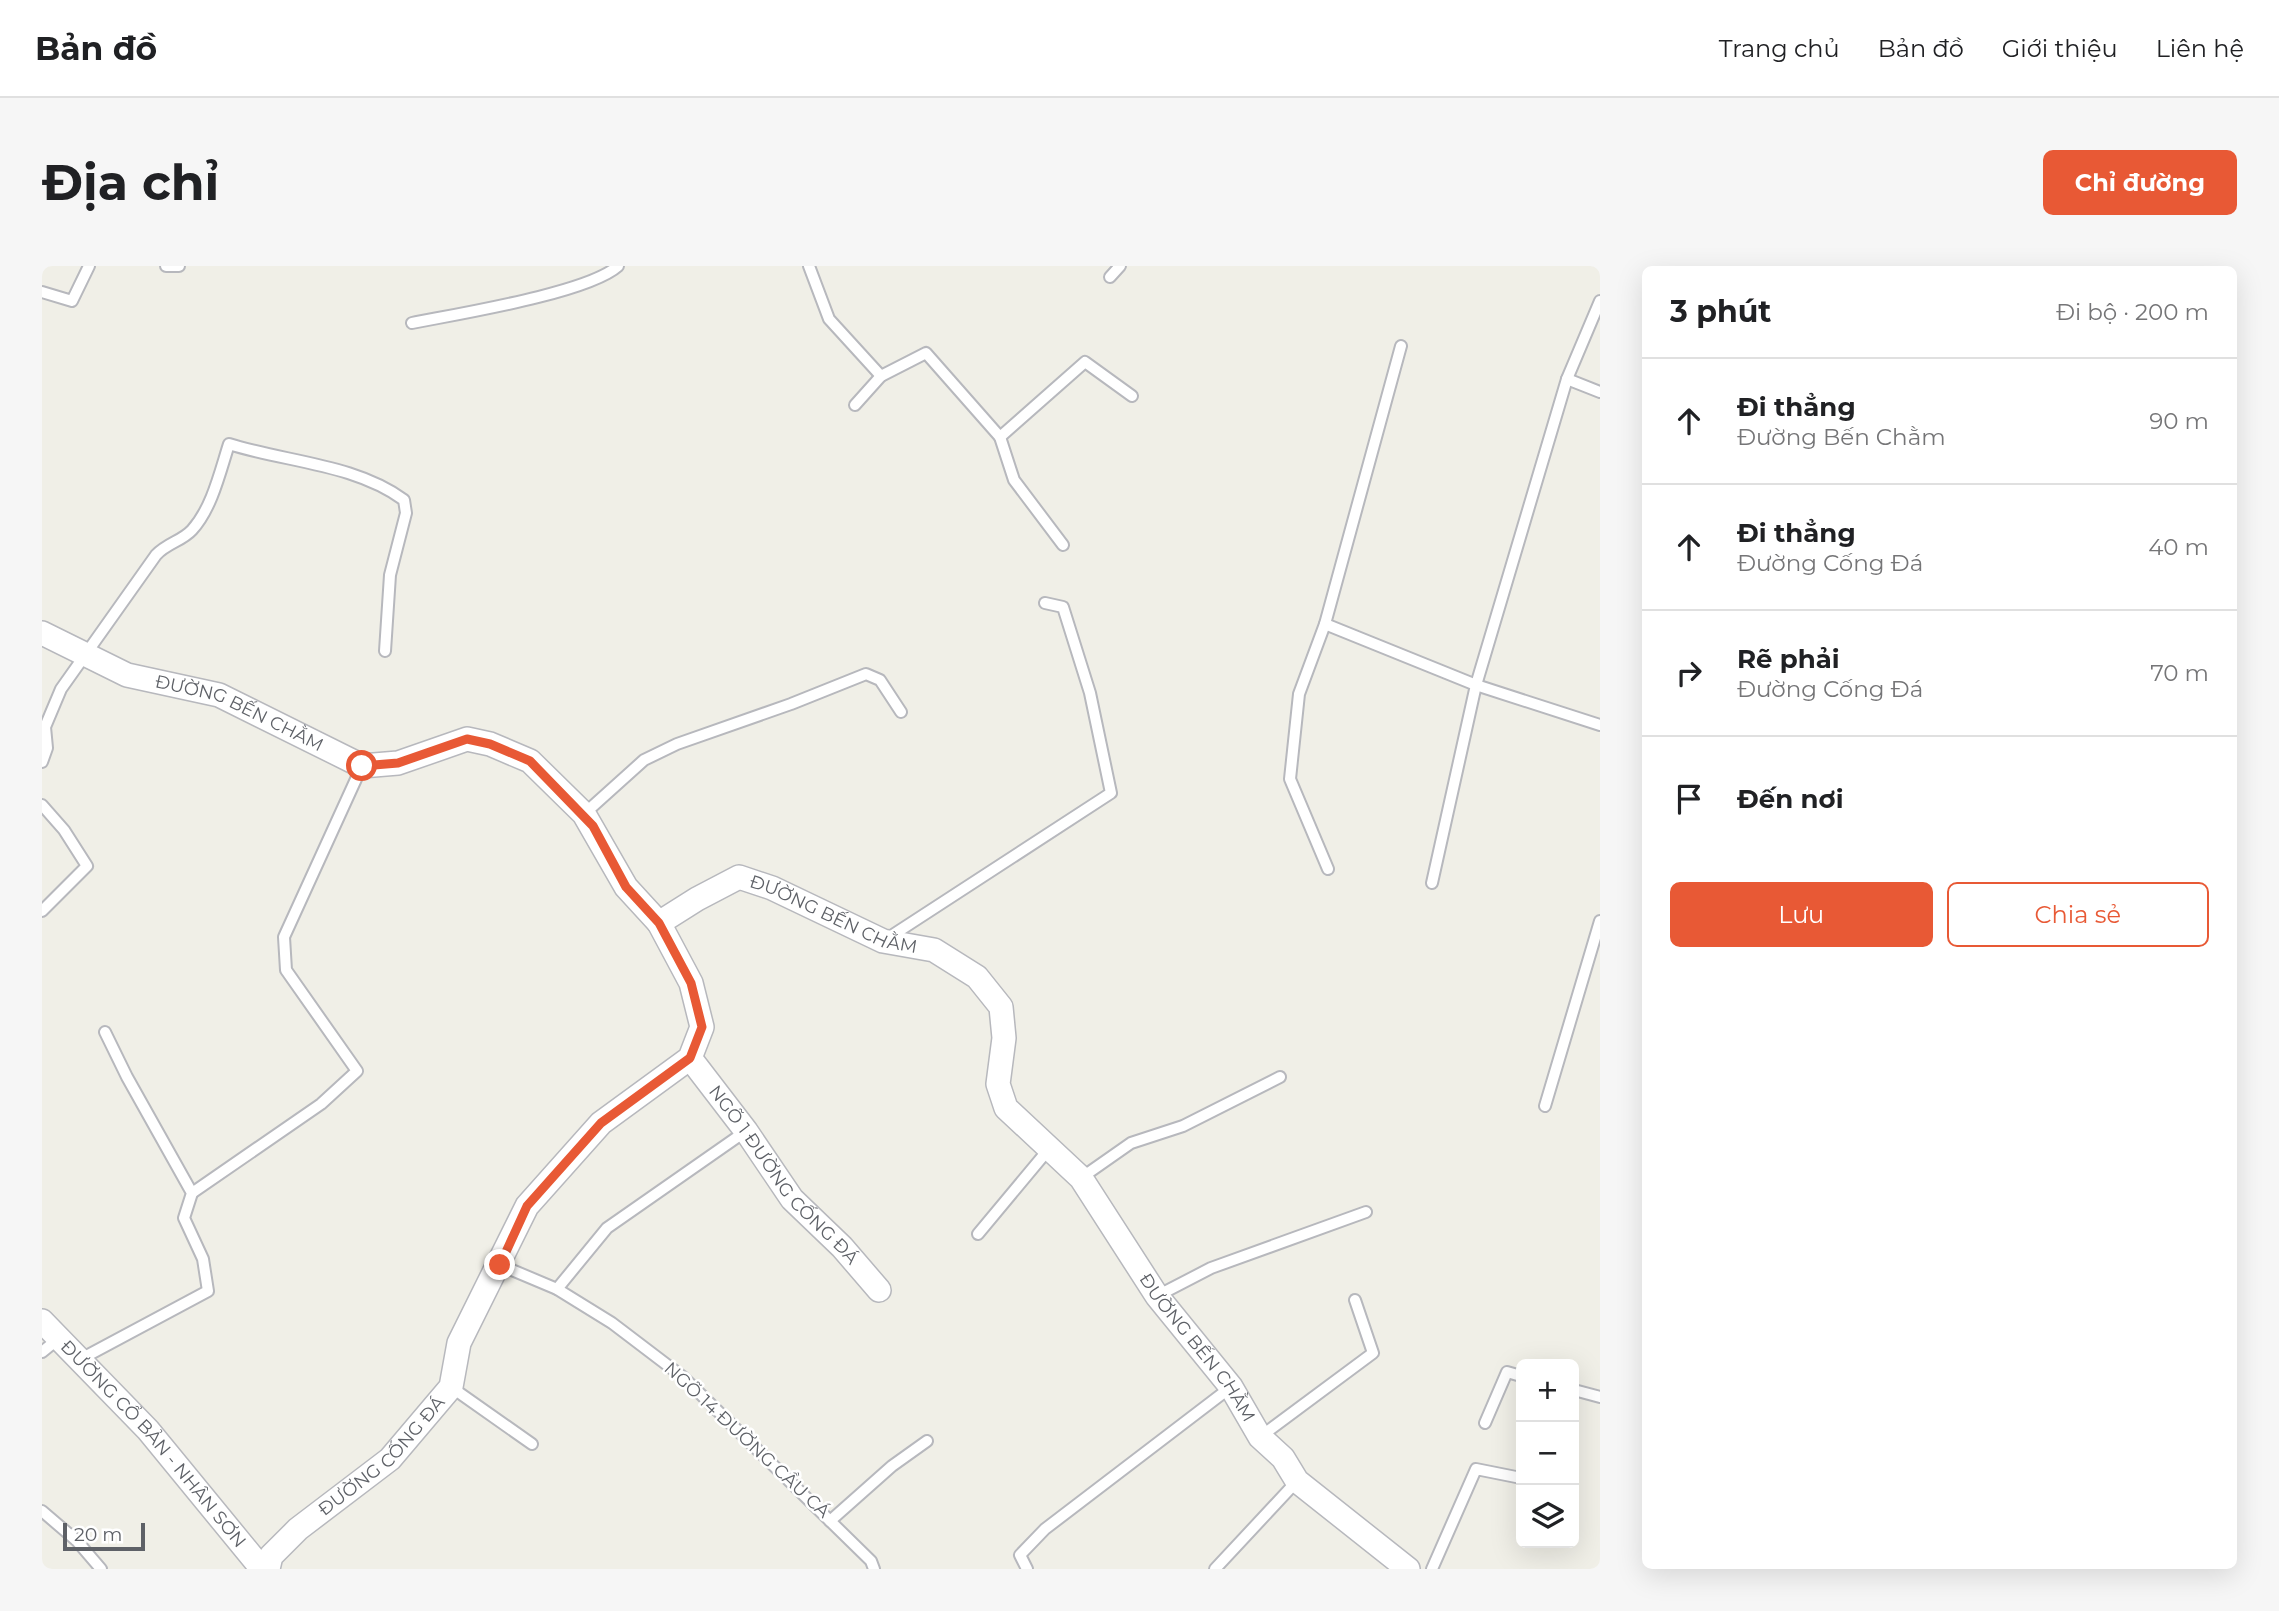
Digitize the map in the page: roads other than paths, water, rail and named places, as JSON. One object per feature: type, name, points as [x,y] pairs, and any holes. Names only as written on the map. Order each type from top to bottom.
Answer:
[{"type":"street","name":"ĐƯỜNG BẾN CHẰM","points":[[42,633],[127,675],[219,695],[362,766]]},
{"type":"street","points":[[362,766],[398,763],[467,739],[490,744],[530,761],[584,814],[626,887],[659,923],[691,983],[702,1027],[690,1058]]},
{"type":"street","name":"ĐƯỜNG BẾN CHẰM","points":[[659,923],[739,877],[772,888],[883,940],[934,950],[977,977],[1001,1007],[1004,1038],[998,1084],[1006,1108],[1081,1178],[1157,1296],[1231,1387],[1260,1437],[1283,1458],[1297,1481],[1408,1569]]},
{"type":"street","name":"NGÕ 1 ĐƯỜNG CỐNG ĐÁ","points":[[690,1058],[746,1131],[792,1199],[842,1247],[880,1290]]},
{"type":"street","name":"ĐƯỜNG CỐNG ĐÁ","points":[[268,1569],[271,1556],[298,1529],[390,1459],[452,1387],[459,1343],[527,1206],[601,1123],[690,1058]]},
{"type":"street","name":"ĐƯỜNG CỔ BẢN - NHÂN SƠN","points":[[42,1321],[50,1345],[79,1360],[148,1430],[262,1569]]},
{"type":"lane","points":[[42,292],[72,301],[89,266]]},
{"type":"lane","points":[[166,266],[178,266]]},
{"type":"lane","points":[[412,323],[505,304],[589,282],[618,266]]},
{"type":"lane","points":[[809,266],[829,319],[881,376]]},
{"type":"lane","points":[[1110,277],[1120,266]]},
{"type":"lane","points":[[1433,883],[1476,685],[1567,379],[1600,301]]},
{"type":"lane","points":[[1328,869],[1290,779],[1299,694],[1325,624],[1401,346]]},
{"type":"lane","points":[[855,405],[881,376],[926,353],[1000,437],[1014,480],[1063,545]]},
{"type":"lane","points":[[1000,437],[1085,362],[1132,396]]},
{"type":"lane","points":[[1567,379],[1600,392]]},
{"type":"lane","points":[[42,762],[47,748],[46,727],[61,689],[86,657],[130,588],[156,555],[166,544],[188,534],[197,524],[212,493],[229,444],[263,455],[354,474],[389,489],[404,500],[406,513],[390,575],[385,651]]},
{"type":"lane","points":[[883,940],[1111,793],[1090,694],[1063,607],[1045,603]]},
{"type":"lane","points":[[1325,624],[1476,685],[1600,725]]},
{"type":"lane","points":[[584,814],[644,760],[677,744],[866,674],[880,680],[901,712]]},
{"type":"lane","points":[[79,1360],[208,1291],[203,1259],[184,1218],[192,1193],[321,1104],[358,1071],[286,970],[284,937],[362,766]]},
{"type":"lane","points":[[42,805],[64,830],[87,866],[42,911]]},
{"type":"lane","points":[[1545,1106],[1600,921]]},
{"type":"lane","points":[[105,1032],[192,1193]]},
{"type":"lane","points":[[1081,1178],[1131,1143],[1183,1126],[1280,1077]]},
{"type":"lane","points":[[557,1289],[607,1228],[746,1131]]},
{"type":"lane","points":[[978,1234],[1048,1150]]},
{"type":"lane","points":[[1157,1296],[1211,1268],[1366,1212]]},
{"type":"lane","name":"NGÕ 14 ĐƯỜNG CẦU CÁ","points":[[500,1265],[557,1289],[612,1323],[683,1377],[830,1521],[892,1466],[927,1441]]},
{"type":"lane","points":[[1260,1437],[1373,1353],[1355,1300]]},
{"type":"lane","points":[[1485,1423],[1507,1372],[1516,1375]]},
{"type":"lane","points":[[452,1387],[532,1444]]},
{"type":"lane","points":[[1027,1569],[1020,1555],[1045,1529],[1231,1387]]},
{"type":"lane","points":[[1579,1391],[1600,1397]]},
{"type":"lane","points":[[1432,1569],[1443,1538],[1476,1469],[1516,1477]]},
{"type":"lane","points":[[1215,1569],[1297,1481]]},
{"type":"lane","points":[[42,1511],[77,1541],[101,1569]]},
{"type":"lane","points":[[830,1521],[871,1561],[874,1569]]}]
